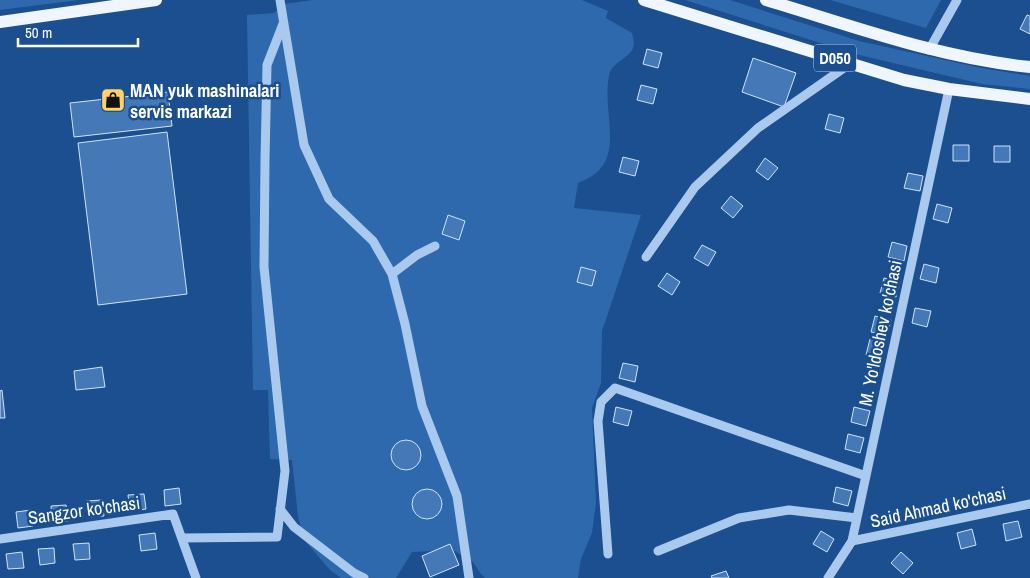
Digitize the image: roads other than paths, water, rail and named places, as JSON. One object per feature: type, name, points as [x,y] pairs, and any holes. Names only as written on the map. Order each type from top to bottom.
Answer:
[{"type":"main road","points":[[0,22],[156,0]]},
{"type":"main road","name":"D050","points":[[644,0],[904,80],[949,89],[1030,99]]},
{"type":"main road","name":"D050","points":[[766,0],[929,50],[979,60],[1030,67]]},
{"type":"street","points":[[280,0],[304,145],[329,199],[373,241],[392,274],[405,324],[422,406],[457,496],[469,578]]},
{"type":"street","points":[[929,50],[957,0]]},
{"type":"street","points":[[196,578],[182,538],[277,537],[285,471],[264,266],[265,160],[267,65],[283,23]]},
{"type":"street","points":[[646,257],[695,187],[758,128],[851,63]]},
{"type":"street","name":"M. Yo'ldoshev ko'chasi","points":[[828,578],[852,541],[949,89]]},
{"type":"street","points":[[392,274],[417,255],[434,246]]},
{"type":"street","points":[[608,554],[598,421],[600,402],[615,388],[866,476]]},
{"type":"street","name":"Said Ahmad ko'chasi","points":[[852,541],[1030,504]]},
{"type":"street","points":[[280,509],[294,527],[354,573],[364,578]]},
{"type":"street","points":[[658,551],[739,518],[789,510],[857,518]]},
{"type":"street","name":"Sangzor ko'chasi","points":[[0,539],[173,514],[182,538]]},
{"type":"place","name":"MAN yuk mashinalari servis markazi","points":[[113,100]]}]
